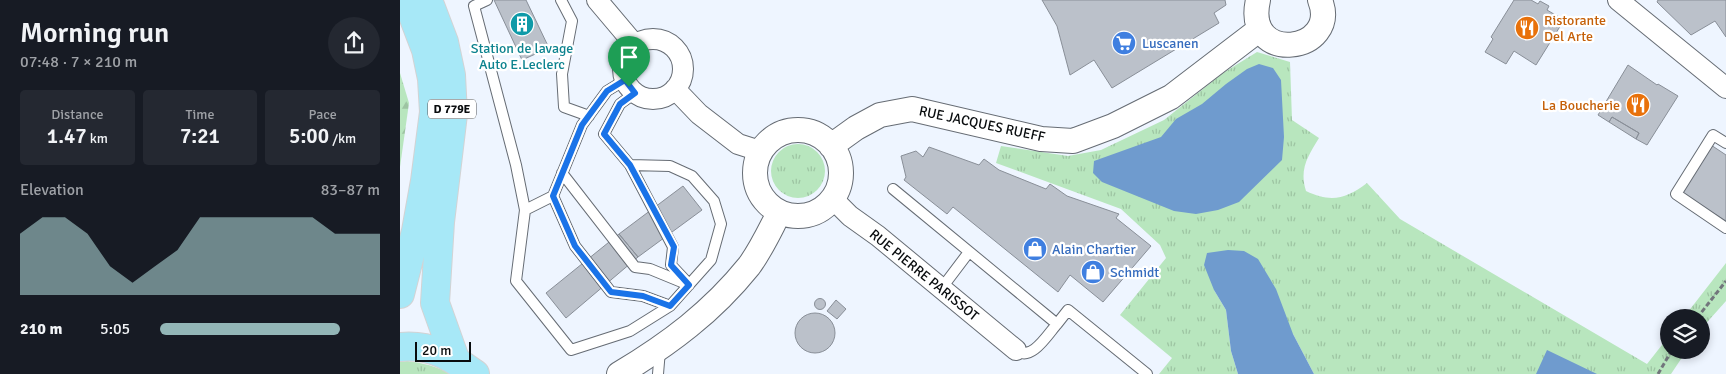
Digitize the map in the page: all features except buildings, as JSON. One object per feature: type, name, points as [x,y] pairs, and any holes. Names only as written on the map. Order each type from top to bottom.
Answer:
[{"type":"main road","name":"D 779E","points":[[400,294],[416,231],[434,112],[432,79],[426,50],[417,22],[407,0]]},
{"type":"main road","name":"D 779E","points":[[428,0],[444,42],[451,75],[453,114],[440,222],[435,303],[465,366]]},
{"type":"main road","points":[[400,347],[415,345],[436,350],[465,366]]},
{"type":"street","points":[[597,0],[635,45]]},
{"type":"street","points":[[1258,0],[1256,20],[1260,29],[1276,43],[1286,46],[1297,45],[1307,41],[1320,26],[1323,15],[1320,0]]},
{"type":"street","points":[[1618,0],[1726,88]]},
{"type":"street","name":"RUE JACQUES RUEFF","points":[[831,146],[880,114],[912,110],[1041,139],[1072,141],[1113,126],[1171,97],[1260,29]]},
{"type":"street","points":[[652,39],[669,44],[676,50],[682,66],[680,82],[675,89],[668,94],[651,99],[642,97],[630,87],[623,71],[624,61],[628,52],[635,45],[652,39]]},
{"type":"street","points":[[675,89],[699,114],[738,144],[760,151]]},
{"type":"street","points":[[794,130],[808,131],[821,136],[831,146],[838,158],[841,172],[839,186],[833,199],[822,209],[809,215],[794,216],[779,212],[767,204],[759,193],[754,179],[755,165],[760,151],[769,140],[781,133],[794,130]]},
{"type":"street","name":"RUE PIERRE PARISSOT","points":[[833,199],[850,216],[878,236],[1016,350]]},
{"type":"street","points":[[619,374],[660,349],[716,304],[750,265],[779,212]]},
{"type":"lane","points":[[487,0],[474,6],[516,165],[525,210],[516,281],[571,350],[630,331],[670,306],[711,260],[721,224],[714,200],[692,176],[670,166],[630,165]]},
{"type":"lane","points":[[561,0],[572,21],[562,74],[564,107],[588,116]]},
{"type":"lane","points":[[525,210],[553,196],[582,125],[607,91],[630,87]]},
{"type":"lane","points":[[630,87],[604,134],[630,165],[674,247],[671,265],[689,285]]},
{"type":"lane","points":[[1726,143],[1713,135],[1676,194],[1726,228]]},
{"type":"lane","points":[[562,173],[635,267],[650,269],[689,285]]},
{"type":"lane","points":[[893,189],[1057,324]]},
{"type":"lane","points":[[553,196],[575,246],[611,292],[643,296],[670,306]]},
{"type":"lane","points":[[940,289],[969,252]]},
{"type":"lane","points":[[1016,350],[1029,353],[1035,349],[1068,310],[1147,374]]},
{"type":"lane","points":[[658,374],[660,349]]},
{"type":"path","points":[[1704,309],[1726,281]]},
{"type":"path","points":[[1658,374],[1667,359]]},
{"type":"green space","points":[[1257,52],[1290,62],[1292,120],[1319,138],[1308,157],[1304,169],[1306,191],[1323,197],[1338,198],[1352,193],[1367,183],[1400,219],[1647,364],[1660,347],[1660,359],[1681,359],[1671,374],[1314,374],[1293,334],[1214,290],[1226,310],[1231,351],[1238,374],[1159,374],[1172,358],[1120,315],[1166,258],[1160,245],[1121,209],[996,163],[1001,146],[1068,156],[1101,150],[1164,120],[1223,73]]},
{"type":"green space","points":[[400,73],[409,103],[400,167]]},
{"type":"green space","points":[[798,144],[808,146],[817,152],[823,161],[825,171],[823,181],[817,190],[808,196],[798,198],[788,196],[779,190],[773,181],[771,171],[773,161],[779,152],[788,146]]},
{"type":"green space","points":[[1726,263],[1726,301],[1710,319],[1710,309],[1690,309]]},
{"type":"green space","points":[[407,361],[429,365],[451,374],[400,374],[400,362]]},
{"type":"water","points":[[1259,64],[1273,68],[1281,80],[1284,137],[1282,160],[1239,202],[1218,210],[1196,214],[1174,211],[1102,182],[1093,173],[1094,161],[1161,137],[1176,119],[1202,104],[1247,69]]},
{"type":"water","points":[[1228,250],[1244,251],[1258,259],[1276,289],[1293,334],[1314,374],[1238,374],[1231,351],[1226,310],[1214,290],[1204,265],[1207,253]]},
{"type":"water","points":[[1547,350],[1597,374],[1536,374]]},
{"type":"place","name":"Station de lavage Auto E.Leclerc","points":[[522,24]]},
{"type":"place","name":"Ristorante Del Arte","points":[[1527,28]]},
{"type":"place","name":"Luscanen","points":[[1124,43]]},
{"type":"place","name":"La Boucherie","points":[[1638,105]]},
{"type":"place","name":"Alain Chartier","points":[[1035,249]]},
{"type":"place","name":"Schmidt","points":[[1093,272]]},
{"type":"route","points":[[625,80],[629,87],[635,93],[620,104],[604,134],[630,165],[674,247],[671,265],[689,285],[670,306],[643,296],[611,292],[575,246],[553,196],[582,125],[607,91],[625,80]]}]
